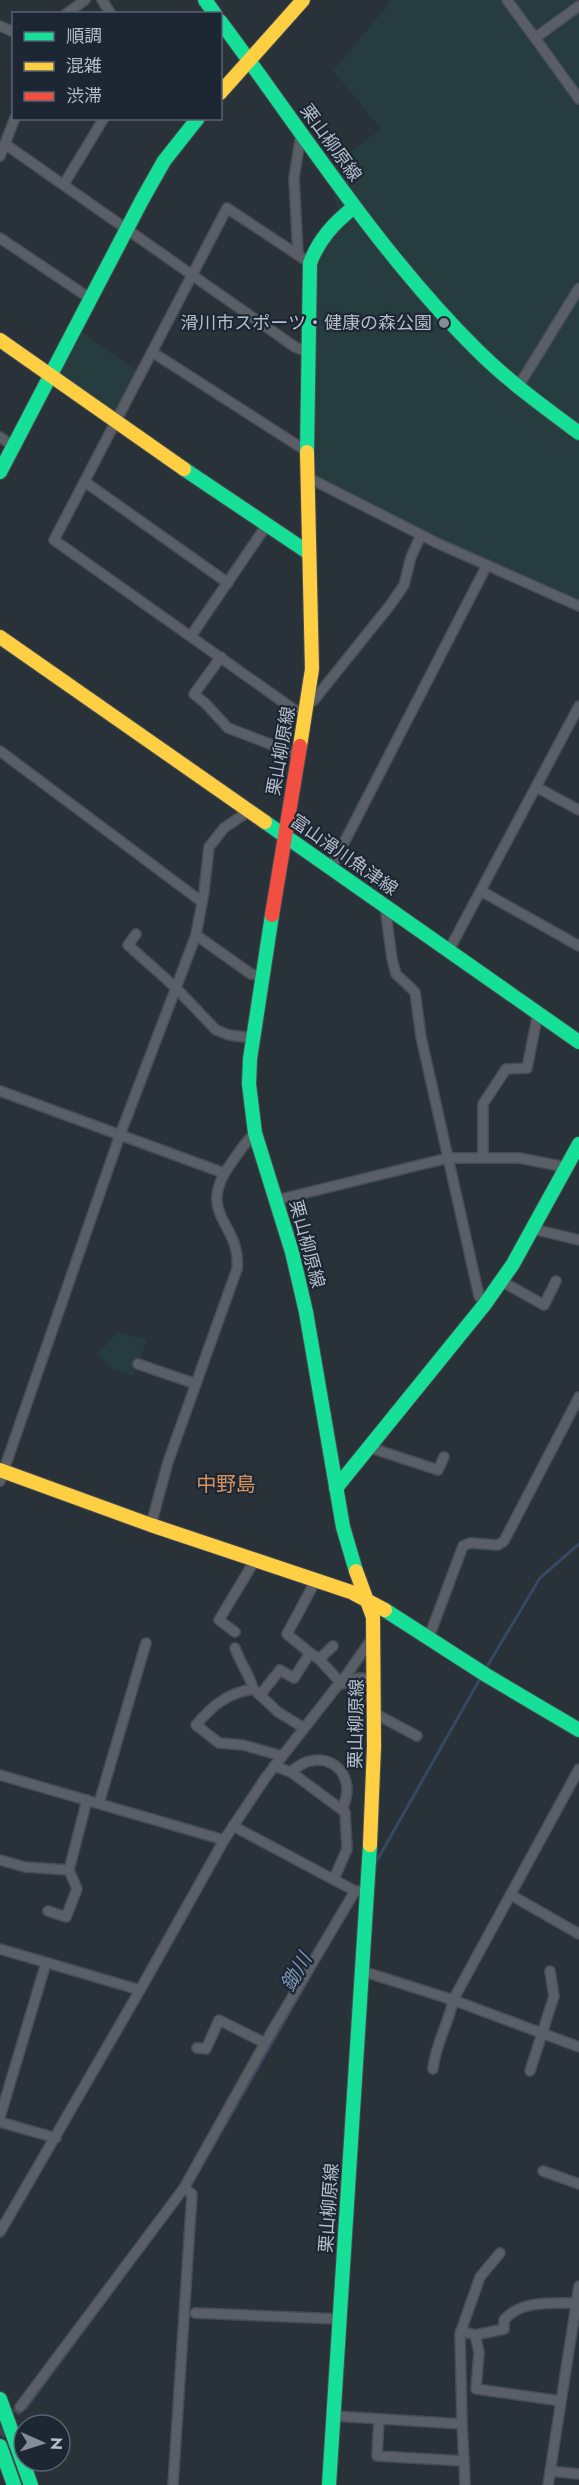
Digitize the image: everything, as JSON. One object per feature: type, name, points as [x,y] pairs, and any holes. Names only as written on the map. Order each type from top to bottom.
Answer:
[{"type":"main road","points":[[222,91],[299,2]]},
{"type":"main road","name":"栗山柳原線","points":[[222,24],[354,207],[336,220],[317,242],[310,263],[307,477],[312,669],[252,1038],[249,1084],[255,1133],[292,1252],[306,1312],[336,1488],[351,1556],[374,1617],[374,1713],[362,1891],[362,1971],[329,2485]]},
{"type":"main road","points":[[0,472],[164,160],[192,121]]},
{"type":"main road","points":[[354,207],[390,254],[464,338],[518,387],[579,434]]},
{"type":"main road","points":[[0,340],[266,526],[309,553]]},
{"type":"main road","name":"富山滑川魚津線","points":[[0,637],[579,1042]]},
{"type":"main road","points":[[336,1488],[501,1281],[533,1229],[579,1144]]},
{"type":"main road","points":[[1,1474],[351,1592],[429,1637],[486,1675],[579,1730]]},
{"type":"main road","points":[[0,2399],[31,2485]]},
{"type":"main road","points":[[0,2446],[14,2485]]},
{"type":"street","points":[[69,12],[86,0]]},
{"type":"street","points":[[507,0],[579,99]]},
{"type":"street","points":[[535,38],[579,6]]},
{"type":"street","points":[[0,156],[14,120]]},
{"type":"street","points":[[64,184],[103,120]]},
{"type":"street","points":[[298,254],[294,178],[301,134]]},
{"type":"street","points":[[5,144],[295,346],[310,353]]},
{"type":"street","points":[[310,263],[227,208],[54,540],[296,711],[307,707],[314,700],[391,604],[404,585],[411,557],[421,535]]},
{"type":"street","points":[[0,238],[91,299]]},
{"type":"street","points":[[518,387],[579,288]]},
{"type":"street","points":[[152,352],[308,452]]},
{"type":"street","points":[[0,437],[13,446]]},
{"type":"street","points":[[307,477],[421,535],[579,606]]},
{"type":"street","points":[[85,482],[228,584]]},
{"type":"street","points":[[191,636],[266,526]]},
{"type":"street","points":[[331,868],[487,565]]},
{"type":"street","points":[[221,657],[195,694],[228,728],[299,755]]},
{"type":"street","points":[[449,950],[579,706]]},
{"type":"street","points":[[0,751],[202,902]]},
{"type":"street","points":[[536,787],[579,810]]},
{"type":"street","points":[[1,1474],[120,1135],[196,935],[209,847],[224,828],[249,811]]},
{"type":"street","points":[[481,891],[579,946]]},
{"type":"street","points":[[386,906],[396,974],[415,992],[421,1037],[479,1296],[484,1304]]},
{"type":"street","points":[[136,934],[128,945],[175,987],[216,1030],[229,1035],[252,1038]]},
{"type":"street","points":[[196,935],[251,974],[262,976]]},
{"type":"street","points":[[483,1156],[483,1104],[506,1069],[527,1068],[538,1013]]},
{"type":"street","points":[[0,1091],[224,1173]]},
{"type":"street","points":[[152,1525],[168,1462],[237,1269],[238,1257],[215,1200],[216,1188],[224,1173],[255,1133]]},
{"type":"street","points":[[277,1200],[448,1158],[483,1156],[519,1158],[566,1167]]},
{"type":"street","points":[[533,1229],[579,1240]]},
{"type":"street","points":[[501,1281],[544,1305],[556,1281]]},
{"type":"street","points":[[138,1364],[196,1384]]},
{"type":"street","points":[[429,1637],[463,1546],[470,1543],[498,1545],[504,1541],[579,1397]]},
{"type":"street","points":[[368,1447],[438,1470],[444,1457]]},
{"type":"street","points":[[235,1632],[219,1620],[255,1560]]},
{"type":"street","points":[[316,1581],[287,1634],[319,1659],[341,1683]]},
{"type":"street","points":[[0,2232],[56,2138],[224,1840],[274,1766],[341,1683],[375,1635]]},
{"type":"street","points":[[99,1803],[146,1643]]},
{"type":"street","points":[[319,1659],[333,1646]]},
{"type":"street","points":[[235,1648],[240,1664],[256,1692],[278,1712],[304,1728]]},
{"type":"street","points":[[282,1756],[243,1745],[219,1743],[196,1725],[209,1709],[227,1696],[256,1692],[280,1670],[294,1678],[310,1653]]},
{"type":"street","points":[[341,1683],[359,1678],[374,1679]]},
{"type":"street","points":[[374,1713],[417,1736]]},
{"type":"street","points":[[291,1772],[308,1760],[319,1759],[339,1769],[348,1785],[342,1809]]},
{"type":"street","points":[[274,1766],[291,1772],[345,1812],[347,1849],[334,1879]]},
{"type":"street","points":[[433,2069],[434,2054],[451,2012],[453,2000],[579,1769]]},
{"type":"street","points":[[0,1775],[224,1840]]},
{"type":"street","points":[[48,1911],[66,1917],[77,1889],[69,1870],[87,1800]]},
{"type":"street","points":[[20,2407],[184,2188],[265,2043],[362,1891],[334,1879],[233,1826]]},
{"type":"street","points":[[0,1860],[26,1867],[69,1870]]},
{"type":"street","points":[[511,1895],[579,1934]]},
{"type":"street","points":[[0,1949],[140,1990]]},
{"type":"street","points":[[0,2117],[46,1963]]},
{"type":"street","points":[[362,1971],[453,2000],[579,2047]]},
{"type":"street","points":[[530,2071],[554,1996],[550,1971]]},
{"type":"street","points":[[197,2048],[206,2049],[219,2020],[226,2021],[265,2043]]},
{"type":"street","points":[[0,2122],[56,2138]]},
{"type":"street","points":[[543,2171],[579,2184]]},
{"type":"street","points":[[173,2485],[192,2194],[184,2188]]},
{"type":"street","points":[[465,2485],[461,2331],[480,2277],[500,2253]]},
{"type":"street","points":[[548,2485],[579,2286]]},
{"type":"street","points":[[461,2331],[475,2335],[504,2329],[504,2320],[512,2311],[543,2302],[576,2303]]},
{"type":"street","points":[[195,2313],[340,2319]]},
{"type":"street","points":[[475,2335],[479,2352],[476,2389],[561,2401]]},
{"type":"street","points":[[334,2416],[462,2424]]},
{"type":"street","points":[[379,2419],[376,2456],[464,2461]]},
{"type":"street","points":[[550,2471],[579,2474]]},
{"type":"green space","name":"滑川市スポーツ・健康の森公園","points":[[392,0],[579,0],[579,606],[307,477],[317,266],[324,248],[343,227],[326,169],[381,129],[333,71]]},
{"type":"green space","points":[[82,332],[137,371],[114,413],[59,374]]},
{"type":"green space","points":[[118,1332],[147,1340],[133,1377],[111,1368],[98,1354]]},
{"type":"waterway","name":"鋤川","points":[[486,1668],[540,1578],[579,1544]]},
{"type":"waterway","name":"鋤川","points":[[375,1864],[481,1677]]},
{"type":"waterway","name":"鋤川","points":[[188,2190],[313,1971]]},
{"type":"waterway","name":"鋤川","points":[[26,2408],[123,2277]]},
{"type":"tunnel","points":[[0,2435],[20,2407]]},
{"type":"traffic: fast","points":[[205,0],[214,12]]},
{"type":"traffic: fast","points":[[222,24],[342,190],[407,273],[441,312],[501,372],[579,433]]},
{"type":"traffic: fast","points":[[0,472],[142,200],[164,161],[196,120]]},
{"type":"traffic: fast","points":[[307,452],[310,263],[328,232],[354,207]]},
{"type":"traffic: fast","points":[[184,469],[309,553]]},
{"type":"traffic: fast","points":[[265,822],[579,1042]]},
{"type":"traffic: fast","points":[[272,915],[250,1059],[249,1084],[255,1133],[292,1252],[306,1312],[343,1527],[356,1571]]},
{"type":"traffic: fast","points":[[336,1488],[485,1304],[513,1264],[579,1144]]},
{"type":"traffic: fast","points":[[385,1610],[486,1675],[579,1730]]},
{"type":"traffic: fast","points":[[329,2485],[370,1845]]},
{"type":"traffic: fast","points":[[0,2399],[31,2485]]},
{"type":"traffic: fast","points":[[0,2446],[14,2485]]},
{"type":"traffic: slow","points":[[222,91],[303,0]]},
{"type":"traffic: slow","points":[[0,340],[184,469]]},
{"type":"traffic: slow","points":[[300,746],[312,669],[307,452]]},
{"type":"traffic: slow","points":[[0,637],[265,822]]},
{"type":"traffic: slow","points":[[0,1470],[151,1525],[351,1592],[385,1610]]},
{"type":"traffic: slow","points":[[356,1571],[373,1617],[374,1746],[370,1845]]},
{"type":"traffic: jam","points":[[272,915],[300,746]]},
{"type":"place","name":"滑川市スポーツ・健康の森公園","points":[[444,323]]},
{"type":"district","name":"中野島","points":[[226,1484]]}]
